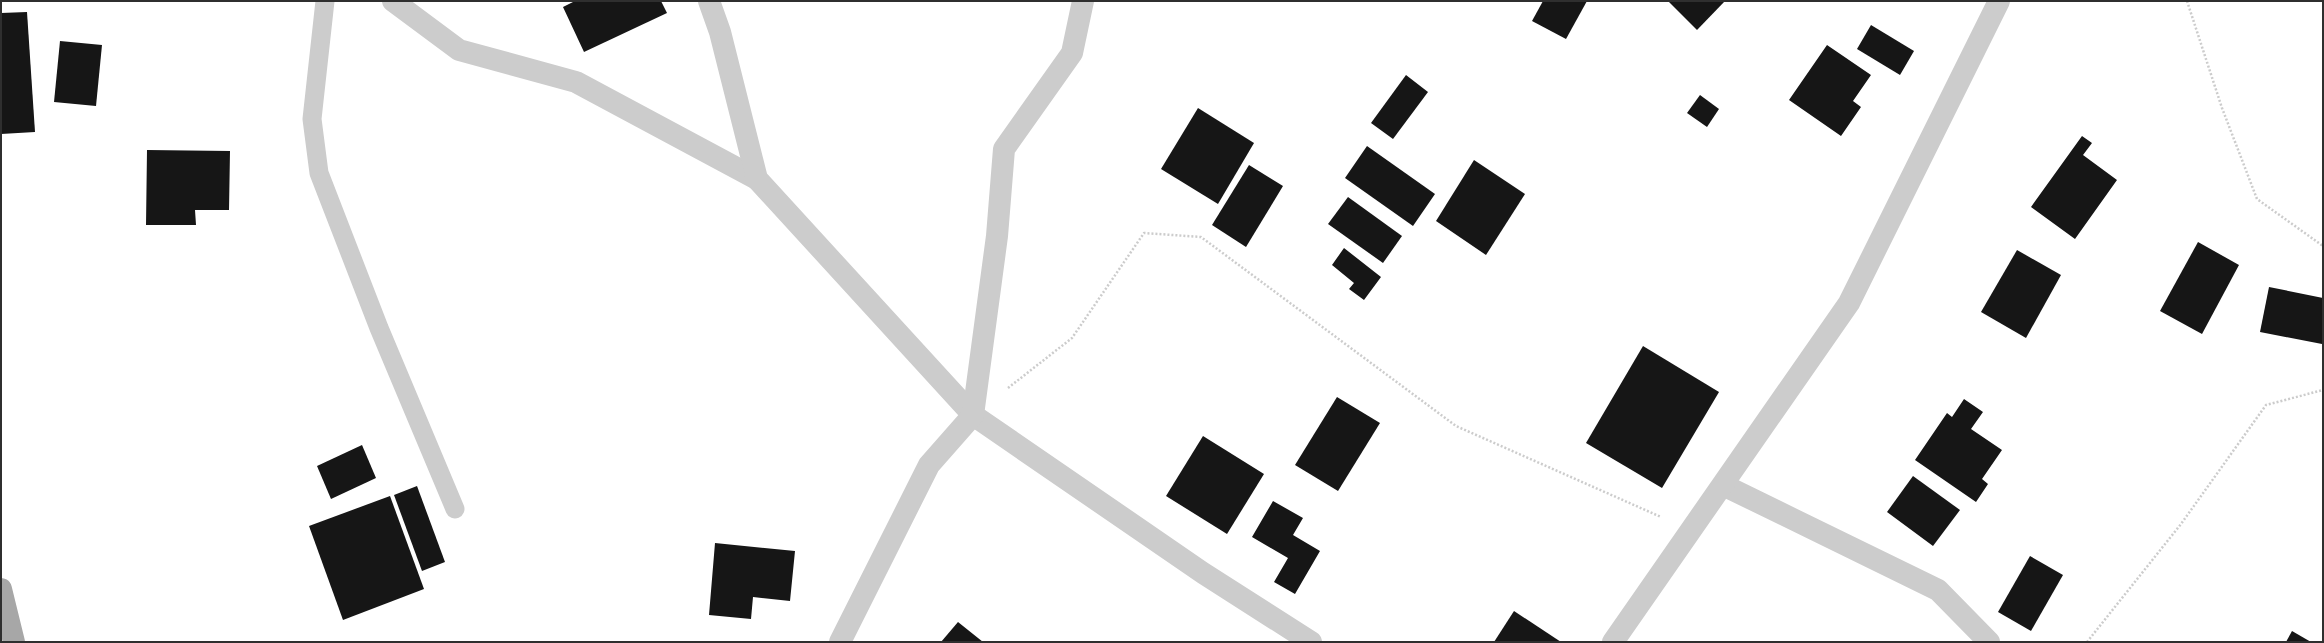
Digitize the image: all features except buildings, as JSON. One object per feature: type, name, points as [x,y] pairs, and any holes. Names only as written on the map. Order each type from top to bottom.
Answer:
[{"type":"main road","points":[[1,589],[14,642]]},
{"type":"street","points":[[393,1],[459,50],[576,82],[757,179],[973,415],[1203,573],[1311,642]]},
{"type":"street","points":[[709,1],[720,32],[757,179]]},
{"type":"street","points":[[840,642],[929,465],[973,415],[997,236],[1004,149],[1072,53],[1083,1]]},
{"type":"street","points":[[1614,642],[1849,303],[1999,1]]},
{"type":"street","points":[[1723,486],[1938,590],[1989,642]]},
{"type":"lane","points":[[325,1],[312,119],[319,173],[379,328],[455,509]]},
{"type":"path","points":[[2187,1],[2222,108],[2257,199],[2323,246]]},
{"type":"path","points":[[973,415],[1072,338],[1144,233],[1201,237],[1456,426],[1692,530]]},
{"type":"path","points":[[2087,642],[2181,524],[2266,405],[2323,390]]}]
